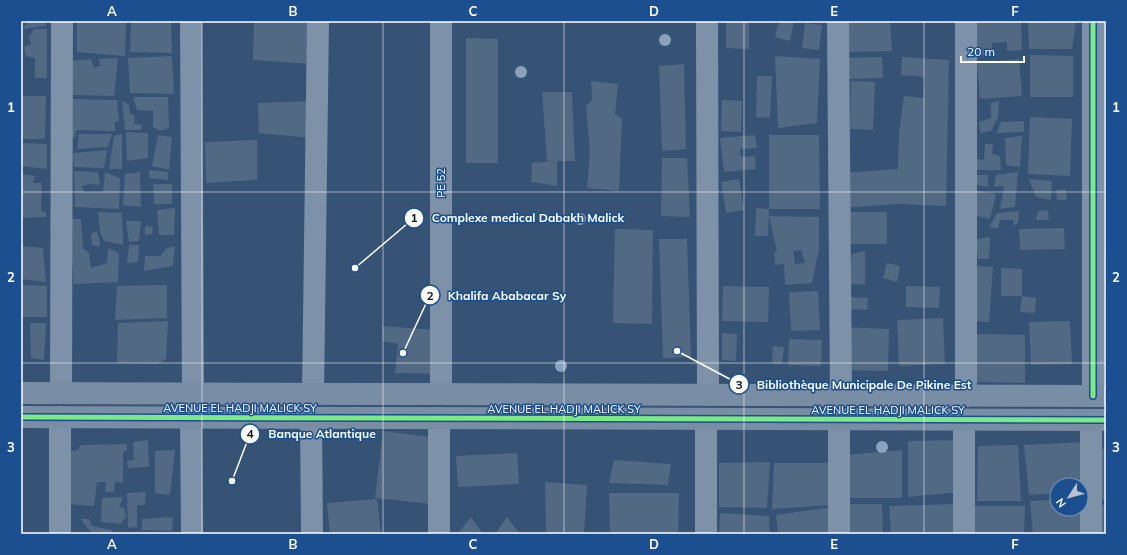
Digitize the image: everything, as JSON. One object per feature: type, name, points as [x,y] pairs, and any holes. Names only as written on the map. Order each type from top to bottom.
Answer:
[{"type":"street","points":[[61,393],[62,21]]},
{"type":"street","points":[[191,21],[193,393]]},
{"type":"street","points":[[313,394],[318,21]]},
{"type":"street","name":"PE 52","points":[[441,21],[441,394]]},
{"type":"street","points":[[708,21],[708,395]]},
{"type":"street","points":[[838,21],[841,395]]},
{"type":"street","points":[[966,21],[966,396]]},
{"type":"street","points":[[1094,21],[1099,396]]},
{"type":"street","name":"AVENUE EL HADJI MALICK SY","points":[[21,393],[1099,396]]},
{"type":"street","name":"AVENUE EL HADJI MALICK SY","points":[[21,417],[1099,420]]},
{"type":"street","points":[[60,417],[60,534]]},
{"type":"street","points":[[191,418],[192,534]]},
{"type":"street","points":[[311,418],[312,534]]},
{"type":"street","points":[[439,418],[440,534]]},
{"type":"street","points":[[706,419],[706,534]]},
{"type":"street","points":[[839,420],[839,534]]},
{"type":"street","points":[[964,420],[964,534]]},
{"type":"street","points":[[1091,534],[1099,420]]},
{"type":"building","points":[[28,21],[45,21],[46,26],[23,29]]},
{"type":"building","points":[[77,21],[126,21],[125,56],[77,52]]},
{"type":"building","points":[[131,21],[171,21],[172,53],[130,52]]},
{"type":"building","points":[[254,21],[315,21],[312,64],[253,60]]},
{"type":"building","points":[[726,21],[749,22],[749,49],[726,48]]},
{"type":"building","points":[[779,21],[794,21],[790,41],[775,37]]},
{"type":"building","points":[[842,21],[890,21],[892,51],[843,52]]},
{"type":"building","points":[[975,21],[1021,21],[1022,50],[1007,51],[1007,42],[992,43],[992,55],[975,55]]},
{"type":"building","points":[[1028,21],[1076,21],[1072,49],[1029,49]]},
{"type":"building","points":[[805,23],[822,25],[819,50],[802,48]]},
{"type":"building","points":[[34,29],[47,29],[47,78],[35,78],[35,58],[26,56],[24,47],[31,44],[29,37]]},
{"type":"building","points":[[466,38],[498,39],[498,163],[466,163]]},
{"type":"building","points":[[1030,55],[1073,56],[1073,97],[1030,97]]},
{"type":"building","points":[[172,56],[174,94],[130,93],[128,58]]},
{"type":"building","points":[[775,56],[820,59],[817,123],[778,128]]},
{"type":"building","points":[[882,57],[883,78],[842,79],[842,58]]},
{"type":"building","points":[[902,57],[949,60],[946,206],[898,204],[843,208],[841,173],[898,169],[899,133],[904,96],[924,98],[925,77],[901,75]]},
{"type":"building","points":[[118,58],[114,96],[73,95],[70,61],[91,59],[94,68],[100,66],[99,59]]},
{"type":"building","points":[[1019,59],[1022,96],[980,99],[977,63]]},
{"type":"building","points":[[684,64],[686,149],[662,151],[659,66]]},
{"type":"building","points":[[757,76],[772,76],[770,118],[756,117]]},
{"type":"building","points":[[591,81],[618,84],[615,114],[622,119],[619,191],[587,188],[590,152],[586,106],[592,100]]},
{"type":"building","points":[[851,81],[875,82],[873,130],[850,129]]},
{"type":"building","points":[[542,92],[572,92],[575,161],[557,161],[557,186],[531,182],[532,163],[555,161],[547,161]]},
{"type":"building","points":[[21,96],[46,96],[45,139],[21,139]]},
{"type":"building","points":[[133,97],[168,97],[169,128],[160,131],[153,127],[153,111],[137,110]]},
{"type":"building","points":[[72,99],[117,100],[119,121],[115,122],[115,131],[76,130],[75,138],[70,137]]},
{"type":"building","points":[[722,100],[742,101],[741,132],[721,131]]},
{"type":"building","points":[[122,101],[129,105],[130,113],[135,116],[134,124],[142,125],[141,130],[125,130]]},
{"type":"building","points":[[311,101],[311,138],[259,133],[258,103]]},
{"type":"building","points":[[999,101],[998,117],[991,131],[980,133],[979,122],[991,118],[991,103]]},
{"type":"building","points":[[1030,117],[1072,119],[1070,176],[1028,174]]},
{"type":"building","points":[[1024,121],[1024,132],[996,133],[1001,122]]},
{"type":"building","points":[[126,132],[148,133],[148,158],[127,161]]},
{"type":"building","points":[[79,134],[112,134],[108,147],[77,149]]},
{"type":"building","points":[[122,134],[122,169],[109,169],[114,136]]},
{"type":"building","points":[[158,135],[172,137],[169,170],[152,166]]},
{"type":"building","points":[[755,135],[757,148],[740,149],[741,157],[755,156],[756,169],[724,172],[720,138]]},
{"type":"building","points":[[769,135],[819,135],[820,209],[769,209]]},
{"type":"building","points":[[1022,136],[1020,167],[1006,165],[1005,138]]},
{"type":"building","points":[[257,140],[257,180],[206,183],[205,142]]},
{"type":"building","points":[[21,143],[47,144],[47,169],[21,166]]},
{"type":"building","points":[[985,144],[993,144],[992,154],[1000,156],[1001,170],[973,170],[969,158],[984,160]]},
{"type":"building","points":[[107,150],[104,168],[74,167],[73,153]]},
{"type":"building","points":[[662,158],[687,158],[690,217],[661,216]]},
{"type":"building","points":[[149,170],[168,172],[168,180],[149,178]]},
{"type":"building","points":[[74,171],[98,172],[100,185],[89,184],[82,186],[84,192],[103,192],[105,172],[120,178],[119,209],[75,207]]},
{"type":"building","points":[[140,172],[141,207],[123,205],[125,174]]},
{"type":"building","points":[[1018,172],[1015,207],[1000,209],[1004,186],[994,187],[996,175]]},
{"type":"building","points":[[21,174],[35,176],[33,183],[42,183],[41,211],[46,212],[46,217],[21,218]]},
{"type":"building","points":[[972,175],[988,175],[988,187],[972,184]]},
{"type":"building","points":[[739,179],[744,210],[726,213],[721,182]]},
{"type":"building","points":[[1029,179],[1052,181],[1051,200],[1036,197]]},
{"type":"building","points":[[153,184],[172,184],[172,204],[154,204]]},
{"type":"building","points":[[1065,189],[1067,200],[1057,200],[1056,190]]},
{"type":"building","points":[[975,190],[996,194],[990,219],[970,214]]},
{"type":"building","points":[[175,208],[174,235],[159,235],[157,210]]},
{"type":"building","points":[[756,208],[769,209],[768,236],[755,236]]},
{"type":"building","points":[[1048,210],[1049,220],[1036,220],[1038,211]]},
{"type":"building","points":[[1019,211],[1018,223],[1013,226],[1014,220],[1000,220],[998,229],[989,227],[997,213]]},
{"type":"building","points":[[98,212],[122,213],[123,245],[104,241],[100,233]]},
{"type":"building","points":[[848,212],[887,212],[887,244],[849,244]]},
{"type":"building","points":[[769,216],[819,217],[819,249],[812,283],[785,285],[784,264],[775,265],[774,252],[777,252]],"holes":[[[801,250],[805,263],[795,264],[793,251]]]},
{"type":"building","points":[[69,219],[81,219],[83,248],[89,253],[91,268],[107,263],[108,248],[119,253],[118,282],[74,284]]},
{"type":"building","points":[[126,221],[141,221],[139,241],[129,242]]},
{"type":"building","points":[[145,226],[153,227],[152,234],[145,235]]},
{"type":"building","points":[[1064,228],[1065,249],[1020,250],[1019,229]]},
{"type":"building","points":[[615,229],[653,230],[652,324],[613,323]]},
{"type":"building","points":[[97,231],[100,243],[99,247],[92,245],[91,234]]},
{"type":"building","points":[[990,237],[989,259],[978,259],[976,239]]},
{"type":"building","points":[[659,239],[687,239],[691,357],[663,358]]},
{"type":"building","points":[[129,245],[139,245],[138,262],[127,263]]},
{"type":"building","points":[[21,246],[43,248],[46,282],[21,279]]},
{"type":"building","points":[[175,246],[173,266],[144,271],[145,256],[160,256],[167,248]]},
{"type":"building","points":[[1100,250],[1106,250],[1106,285],[1098,285]]},
{"type":"building","points":[[865,251],[865,285],[849,283],[852,254]]},
{"type":"building","points":[[887,263],[900,266],[897,282],[883,278]]},
{"type":"building","points":[[977,266],[993,267],[989,322],[973,321]]},
{"type":"building","points":[[1001,268],[1022,269],[1022,296],[1001,296]]},
{"type":"building","points":[[21,285],[47,286],[47,317],[21,317]]},
{"type":"building","points":[[167,285],[167,318],[115,320],[117,286]]},
{"type":"building","points":[[723,286],[769,287],[768,322],[722,321]]},
{"type":"building","points":[[906,286],[940,287],[939,308],[906,307]]},
{"type":"building","points":[[1097,288],[1106,289],[1106,367],[1097,368]]},
{"type":"building","points":[[818,291],[820,330],[791,331],[789,292]]},
{"type":"building","points":[[1022,296],[1036,298],[1035,313],[1020,312]]},
{"type":"building","points":[[850,297],[868,298],[867,310],[850,309]]},
{"type":"building","points":[[943,318],[945,364],[899,366],[897,320]]},
{"type":"building","points":[[168,321],[166,359],[157,364],[117,363],[118,323]]},
{"type":"building","points":[[1070,321],[1072,364],[1031,365],[1029,322]]},
{"type":"building","points":[[30,323],[46,323],[44,360],[31,358]]},
{"type":"building","points":[[382,326],[436,330],[439,374],[395,373],[398,344],[383,341]]},
{"type":"building","points":[[842,327],[889,329],[888,371],[842,370]]},
{"type":"building","points":[[722,333],[737,334],[736,361],[722,360]]},
{"type":"building","points":[[977,334],[1025,335],[1025,383],[976,382]]},
{"type":"building","points":[[789,339],[822,340],[821,366],[788,365]]},
{"type":"building","points":[[773,346],[784,347],[782,364],[772,363]]},
{"type":"building","points":[[383,431],[439,438],[431,504],[375,498]]},
{"type":"building","points":[[148,440],[149,467],[128,468],[127,461],[134,460],[133,442]]},
{"type":"building","points":[[959,440],[959,492],[908,497],[908,441]]},
{"type":"building","points":[[1085,442],[1082,477],[1049,477],[1049,494],[1029,495],[1024,445]]},
{"type":"building","points":[[127,444],[127,451],[123,452],[123,483],[115,482],[114,492],[105,492],[106,482],[97,482],[94,506],[69,504],[66,452],[78,450],[81,445]]},
{"type":"building","points":[[1018,445],[1021,501],[977,501],[978,446]]},
{"type":"building","points":[[1100,449],[1106,449],[1106,500],[1100,500]]},
{"type":"building","points":[[175,450],[170,495],[155,493],[155,451]]},
{"type":"building","points":[[902,450],[902,498],[849,498],[845,455]]},
{"type":"building","points":[[517,453],[519,484],[458,487],[456,456]]},
{"type":"building","points":[[614,460],[671,464],[668,485],[609,483]]},
{"type":"building","points":[[770,462],[767,508],[719,507],[719,463]]},
{"type":"building","points":[[774,463],[835,463],[832,505],[772,509]]},
{"type":"building","points":[[545,482],[587,485],[584,534],[546,534]]},
{"type":"building","points":[[146,492],[145,505],[137,505],[137,527],[128,528],[127,493]]},
{"type":"building","points":[[609,493],[679,493],[678,534],[610,534]]},
{"type":"building","points":[[123,497],[119,507],[124,508],[126,516],[121,524],[101,522],[102,498]]},
{"type":"building","points":[[377,499],[381,534],[330,534],[327,503]]},
{"type":"building","points":[[1049,500],[1049,517],[1083,517],[1086,534],[1033,534],[1030,501]]},
{"type":"building","points":[[846,504],[882,504],[883,534],[848,534]]},
{"type":"building","points":[[955,504],[958,534],[891,534],[889,506]]},
{"type":"building","points":[[1100,505],[1106,505],[1106,534],[1101,534]]},
{"type":"building","points":[[971,506],[1025,506],[1024,534],[971,534]]},
{"type":"building","points":[[832,507],[833,534],[778,534],[776,515]]},
{"type":"building","points":[[720,513],[769,516],[770,534],[719,534]]},
{"type":"building","points":[[173,517],[172,531],[142,530],[142,519]]},
{"type":"building","points":[[471,517],[483,534],[461,534],[459,532]]},
{"type":"building","points":[[507,517],[520,534],[499,534],[497,531]]},
{"type":"building","points":[[81,519],[89,519],[92,526],[112,530],[112,534],[92,534]]},
{"type":"building","points":[[143,532],[143,534],[120,534],[120,533]]},
{"type":"cycle path","points":[[1093,21],[1093,396]]},
{"type":"cycle path","points":[[21,417],[1106,420]]},
{"type":"place","name":"Complexe medical Dabakh Malick","points":[[355,268]]},
{"type":"place","name":"Bibliothèque Municipale De Pikine Est","points":[[677,351]]},
{"type":"place","name":"Khalifa Ababacar Sy","points":[[403,353]]},
{"type":"place","name":"Banque Atlantique","points":[[232,481]]}]
